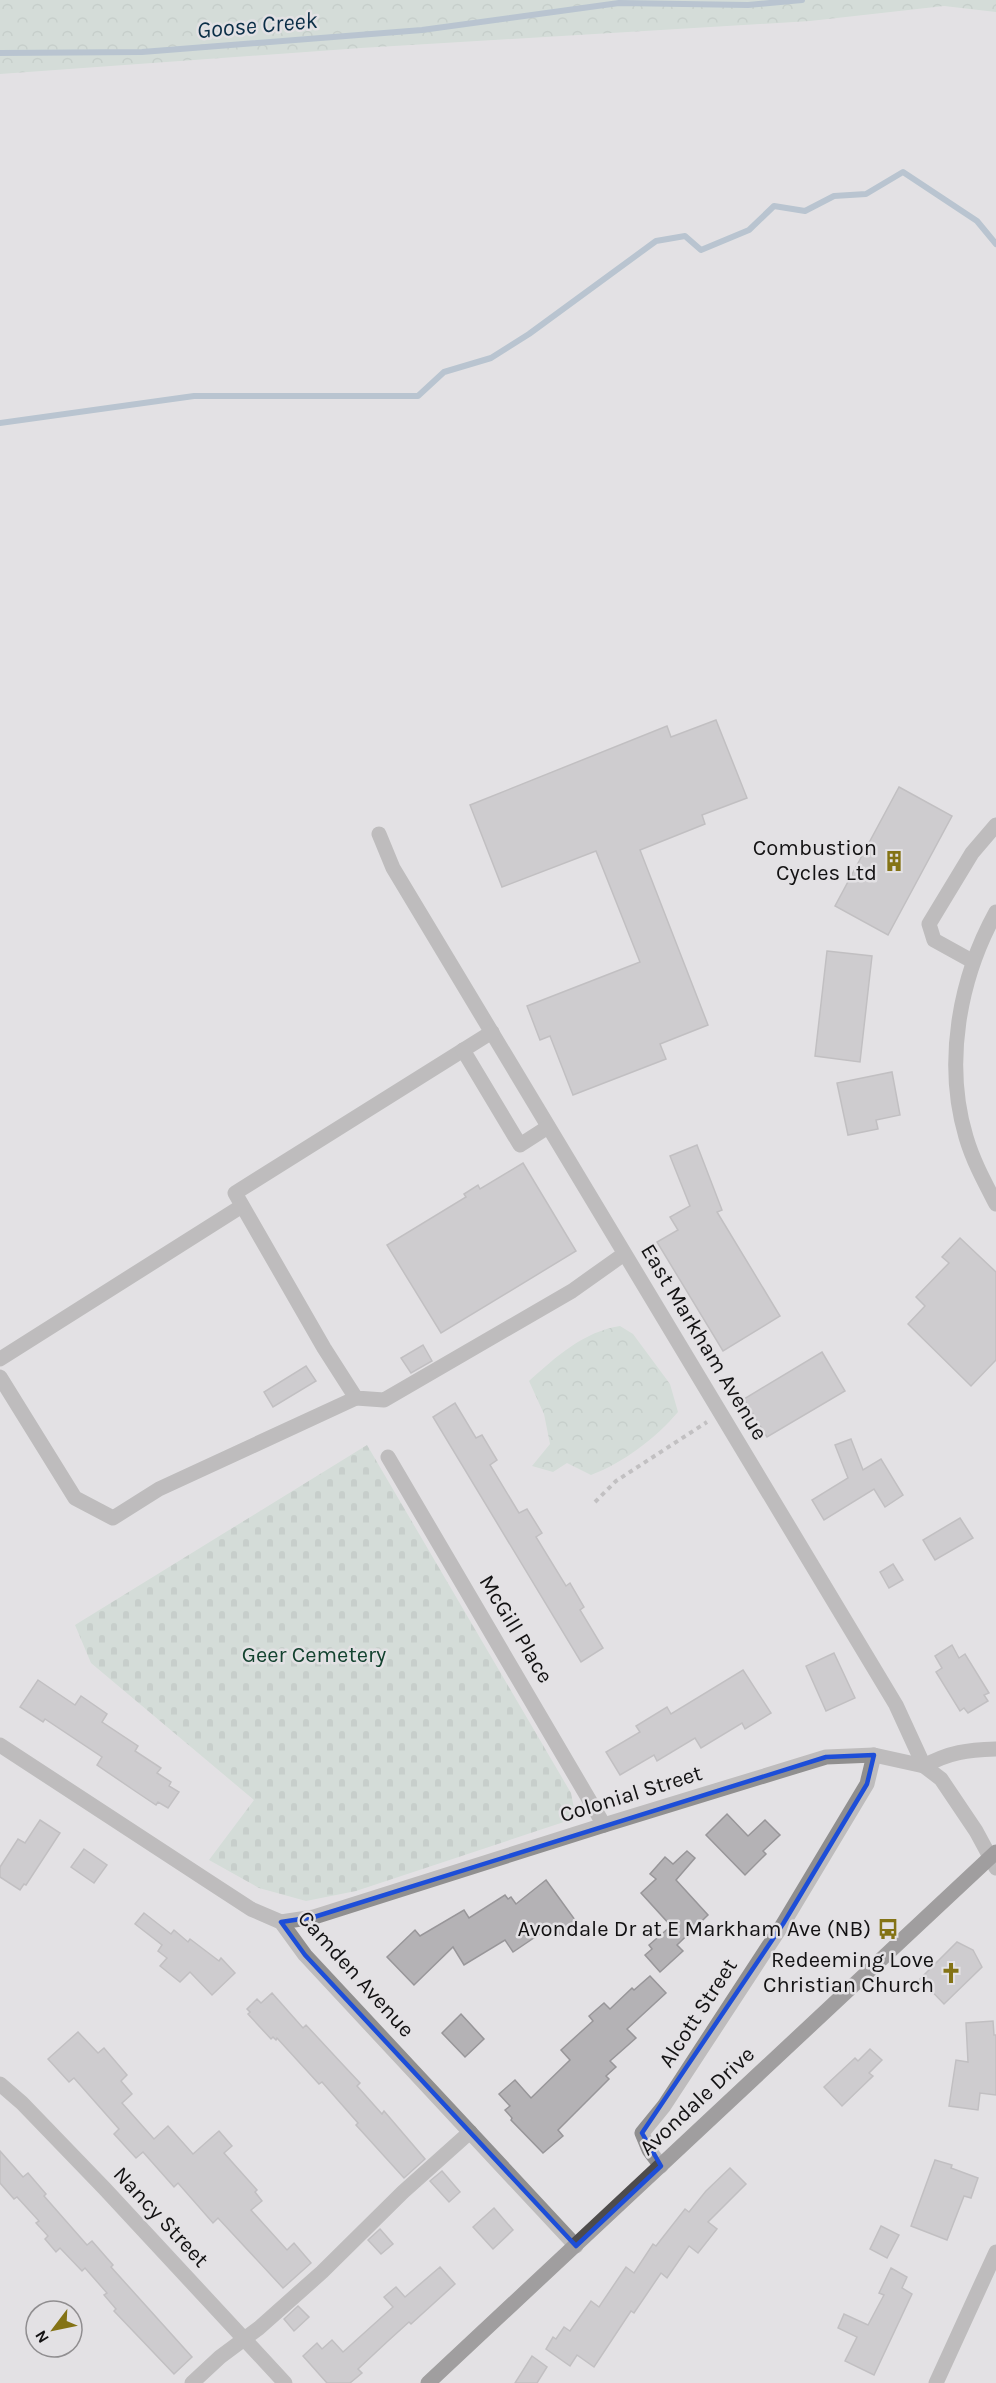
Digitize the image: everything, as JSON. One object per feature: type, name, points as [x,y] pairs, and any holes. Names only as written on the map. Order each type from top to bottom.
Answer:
[{"type":"main road","name":"Avondale Drive","points":[[428,2383],[994,1859]]},
{"type":"street","points":[[972,961],[934,940],[929,924],[972,854],[996,825]]},
{"type":"street","name":"East Markham Avenue","points":[[379,834],[393,868],[896,1705],[924,1766],[941,1779],[994,1859]]},
{"type":"street","points":[[995,917],[972,961],[959,1018],[957,1080],[959,1110],[966,1139],[996,1204]]},
{"type":"street","points":[[356,1398],[324,1348],[234,1193],[492,1032]]},
{"type":"street","points":[[463,1050],[520,1145],[548,1127]]},
{"type":"street","points":[[0,1359],[242,1206]]},
{"type":"street","points":[[0,1377],[75,1498],[113,1518],[159,1489],[356,1398],[384,1400],[572,1291],[624,1254]]},
{"type":"street","name":"McGill Place","points":[[388,1457],[604,1825]]},
{"type":"street","name":"Camden Avenue","points":[[0,1745],[251,1909],[281,1922],[305,1955],[576,2246]]},
{"type":"street","points":[[924,1766],[941,1757],[961,1751],[996,1749]]},
{"type":"street","name":"Colonial Street","points":[[281,1922],[314,1917],[604,1825],[826,1758],[874,1755],[924,1766]]},
{"type":"street","name":"Alcott Street","points":[[661,2166],[649,2150],[642,2133],[664,2106],[783,1924],[867,1784],[874,1755]]},
{"type":"street","name":"Nancy Street","points":[[0,2084],[22,2103],[105,2189],[285,2383]]},
{"type":"street","points":[[192,2383],[322,2272],[403,2192],[470,2132]]},
{"type":"street","points":[[936,2383],[990,2275],[996,2252]]},
{"type":"path","points":[[595,1502],[616,1481],[720,1413]]},
{"type":"highlighted area","points":[[874,1755],[867,1784],[783,1924],[642,2133],[661,2166],[576,2246],[305,1955],[281,1922],[314,1917],[826,1757]]},
{"type":"green space","points":[[0,0],[996,0],[996,12],[944,6],[810,21],[361,48],[0,74]]},
{"type":"green space","points":[[620,1326],[633,1334],[670,1384],[678,1412],[638,1449],[615,1464],[591,1475],[567,1463],[553,1472],[532,1466],[550,1444],[544,1414],[529,1381],[560,1354],[582,1339]]},
{"type":"green space","name":"Geer Cemetery","points":[[367,1445],[571,1793],[576,1818],[356,1891],[306,1901],[259,1888],[209,1860],[254,1800],[91,1663],[75,1625]]},
{"type":"building","points":[[716,720],[747,798],[702,815],[705,824],[640,850],[708,1025],[660,1044],[666,1059],[573,1095],[550,1036],[540,1040],[527,1006],[640,962],[596,851],[502,887],[470,805],[667,726],[671,737]]},
{"type":"building","name":"Combustion Cycles Ltd","points":[[899,787],[952,816],[888,935],[835,906]]},
{"type":"building","points":[[827,951],[872,956],[860,1062],[815,1056]]},
{"type":"building","points":[[892,1072],[900,1115],[876,1120],[878,1129],[848,1135],[837,1083]]},
{"type":"building","points":[[697,1145],[722,1210],[717,1212],[780,1316],[723,1351],[657,1242],[678,1230],[670,1217],[690,1206],[670,1156]]},
{"type":"building","points":[[523,1163],[576,1251],[441,1333],[387,1245],[466,1197],[464,1194],[478,1185],[480,1189]]},
{"type":"building","points":[[960,1238],[996,1272],[996,1360],[971,1386],[908,1324],[925,1306],[916,1297],[949,1263],[942,1257]]},
{"type":"building","points":[[423,1345],[432,1361],[411,1373],[401,1358]]},
{"type":"building","points":[[822,1352],[845,1391],[767,1437],[744,1399]]},
{"type":"building","points":[[306,1366],[316,1381],[273,1407],[264,1392]]},
{"type":"building","points":[[455,1403],[476,1438],[482,1435],[497,1460],[490,1465],[519,1513],[527,1509],[542,1533],[536,1537],[566,1586],[570,1583],[584,1607],[580,1610],[603,1648],[581,1662],[433,1417]]},
{"type":"building","points":[[851,1439],[863,1470],[881,1459],[903,1495],[885,1507],[874,1489],[824,1520],[812,1500],[848,1478],[835,1445]]},
{"type":"building","points":[[960,1518],[973,1538],[935,1560],[923,1540]]},
{"type":"building","points":[[893,1564],[903,1580],[889,1588],[880,1572]]},
{"type":"building","points":[[952,1645],[959,1658],[965,1654],[989,1693],[984,1695],[988,1701],[968,1713],[964,1708],[960,1711],[936,1672],[942,1668],[935,1656]]},
{"type":"building","points":[[834,1653],[855,1698],[826,1711],[806,1666]]},
{"type":"building","points":[[743,1670],[771,1713],[745,1729],[742,1723],[701,1748],[695,1738],[657,1761],[654,1755],[620,1775],[606,1752],[640,1732],[636,1726],[667,1707],[671,1714]]},
{"type":"building","points":[[38,1680],[75,1705],[81,1696],[107,1714],[102,1722],[138,1746],[135,1751],[161,1768],[157,1773],[171,1782],[169,1786],[179,1792],[168,1808],[158,1802],[156,1805],[97,1765],[102,1757],[45,1719],[43,1722],[20,1707]]},
{"type":"building","points":[[727,1814],[748,1836],[765,1820],[780,1835],[763,1851],[766,1854],[745,1875],[706,1835]]},
{"type":"building","points":[[40,1820],[60,1833],[26,1885],[24,1884],[20,1890],[0,1877],[0,1867],[18,1839],[25,1843]]},
{"type":"building","points":[[84,1849],[107,1865],[94,1883],[71,1867]]},
{"type":"building","points":[[687,1851],[695,1858],[676,1880],[708,1915],[677,1945],[683,1951],[660,1972],[645,1955],[652,1949],[649,1945],[671,1926],[641,1893],[656,1879],[650,1874],[665,1857],[673,1864]]},
{"type":"building","points":[[546,1880],[578,1924],[562,1937],[553,1925],[513,1952],[505,1940],[464,1965],[453,1947],[414,1985],[387,1957],[415,1930],[420,1936],[464,1910],[469,1918],[505,1895],[508,1899],[511,1897],[516,1904]]},
{"type":"building","points":[[144,1913],[171,1934],[174,1930],[188,1942],[190,1939],[219,1961],[221,1958],[235,1973],[212,1995],[190,1972],[180,1982],[160,1966],[167,1958],[158,1951],[162,1945],[135,1924]]},
{"type":"building","name":"Redeeming Love Christian Church","points":[[957,1942],[973,1950],[982,1967],[944,2004],[920,1979]]},
{"type":"building","points":[[650,1976],[666,1993],[627,2029],[636,2038],[610,2061],[616,2067],[606,2076],[609,2079],[558,2130],[563,2136],[543,2153],[511,2120],[512,2118],[505,2110],[510,2106],[499,2094],[515,2080],[531,2098],[570,2060],[561,2050],[593,2021],[589,2016],[604,2003],[610,2009],[632,1988],[634,1990]]},
{"type":"building","points":[[272,1993],[303,2028],[306,2025],[360,2083],[357,2086],[382,2114],[384,2111],[425,2159],[404,2178],[356,2125],[358,2123],[322,2082],[319,2084],[277,2038],[276,2040],[273,2037],[271,2039],[248,2014],[250,2012],[247,2009],[257,1999],[261,2003]]},
{"type":"building","points":[[461,2014],[484,2039],[465,2057],[442,2033]]},
{"type":"building","points":[[993,2021],[994,2035],[996,2035],[996,2095],[980,2093],[978,2110],[949,2106],[956,2060],[968,2062],[966,2023]]},
{"type":"building","points":[[78,2032],[98,2053],[104,2048],[127,2075],[121,2081],[132,2094],[122,2103],[154,2139],[168,2126],[193,2154],[219,2131],[232,2146],[224,2153],[257,2190],[255,2192],[262,2201],[251,2210],[287,2250],[294,2243],[311,2263],[283,2288],[218,2218],[213,2223],[178,2183],[174,2187],[143,2152],[136,2158],[114,2134],[119,2129],[74,2078],[69,2082],[48,2059]]},
{"type":"building","points":[[870,2049],[882,2060],[869,2073],[873,2076],[842,2106],[824,2087],[855,2058],[858,2061]]},
{"type":"building","points":[[0,2151],[23,2177],[28,2173],[46,2194],[44,2196],[87,2245],[92,2241],[113,2265],[111,2267],[192,2357],[174,2374],[114,2311],[116,2309],[104,2295],[107,2293],[85,2268],[82,2271],[60,2248],[56,2252],[45,2239],[48,2236],[36,2223],[39,2221],[17,2197],[14,2199],[0,2183]]},
{"type":"building","points":[[935,2160],[952,2165],[951,2168],[978,2178],[971,2198],[964,2196],[947,2240],[911,2226]]},
{"type":"building","points":[[730,2168],[746,2184],[708,2222],[717,2229],[698,2253],[689,2246],[667,2278],[661,2273],[634,2313],[631,2311],[594,2367],[577,2355],[570,2366],[546,2349],[553,2337],[556,2339],[564,2327],[570,2331],[591,2301],[599,2307],[626,2267],[634,2273],[653,2244],[656,2246],[685,2209],[689,2212],[706,2191]]},
{"type":"building","points":[[442,2171],[460,2192],[449,2202],[430,2181]]},
{"type":"building","points":[[494,2208],[513,2230],[493,2249],[473,2227]]},
{"type":"building","points":[[881,2226],[899,2235],[887,2258],[870,2249]]},
{"type":"building","points":[[380,2229],[393,2244],[381,2254],[368,2240]]},
{"type":"building","points":[[440,2267],[455,2284],[358,2369],[362,2373],[350,2383],[327,2383],[303,2356],[317,2343],[322,2349],[332,2340],[343,2352],[393,2307],[384,2297],[396,2287],[405,2297]]},
{"type":"building","points":[[891,2268],[907,2277],[902,2288],[912,2294],[874,2375],[845,2361],[857,2337],[838,2328],[844,2314],[868,2325],[884,2295],[879,2293]]},
{"type":"building","points":[[298,2306],[309,2317],[294,2331],[284,2319]]},
{"type":"building","points":[[532,2356],[547,2367],[537,2383],[515,2383]]},
{"type":"waterway","name":"Goose Creek","points":[[0,53],[142,52],[422,30],[619,3],[748,5],[802,0]]},
{"type":"waterway","points":[[0,423],[194,396],[418,396],[444,372],[491,358],[529,334],[656,241],[685,236],[701,250],[749,230],[774,206],[805,211],[834,196],[866,194],[903,172],[977,221],[996,244]]},
{"type":"place","name":"Combustion Cycles Ltd","points":[[894,861]]},
{"type":"place","name":"Avondale Dr at E Markham Ave (NB)","points":[[888,1929]]},
{"type":"place","name":"Redeeming Love Christian Church","points":[[951,1973]]}]
